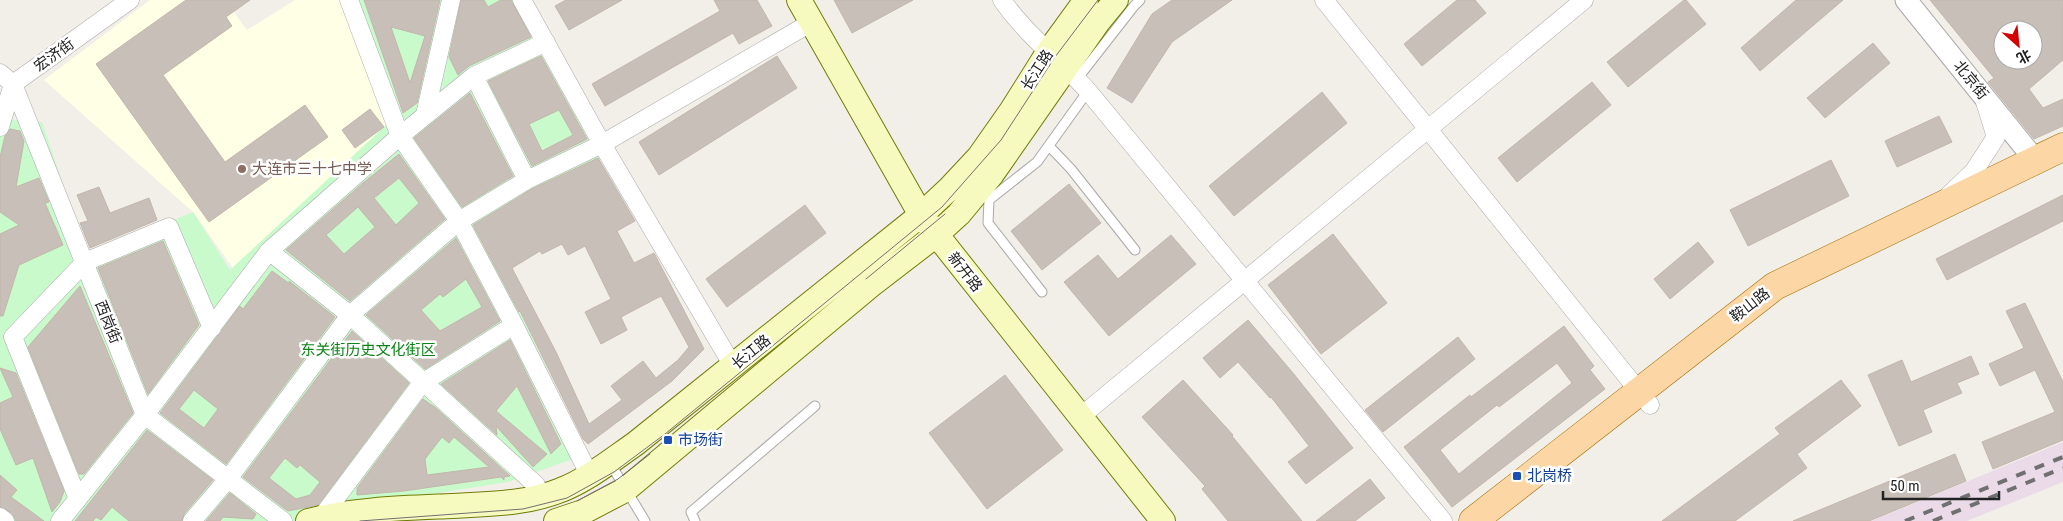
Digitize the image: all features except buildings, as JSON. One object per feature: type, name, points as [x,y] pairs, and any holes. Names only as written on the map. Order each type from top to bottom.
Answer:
[{"type":"main road","name":"新开路","points":[[799,0],[921,215],[1164,521]]},
{"type":"main road","name":"长江路","points":[[315,519],[421,512],[540,497],[562,490],[610,462],[921,215],[950,188],[979,157],[1012,110],[1049,51],[1086,0]]},
{"type":"main road","name":"长江路","points":[[556,521],[583,512],[625,490],[864,291],[936,235],[959,214],[1077,79],[1116,0]]},
{"type":"main road","name":"鞍山路","points":[[1501,521],[1775,286],[2063,148]]},
{"type":"main road","name":"鞍山路","points":[[1473,521],[1645,398],[1803,290],[2063,167]]},
{"type":"street","name":"宏济街","points":[[7,78],[130,0]]},
{"type":"street","points":[[349,0],[400,136],[459,221],[589,474]]},
{"type":"street","points":[[425,116],[451,0]]},
{"type":"street","points":[[522,0],[602,144],[733,366]]},
{"type":"street","points":[[1002,0],[1015,19],[1077,79],[1443,521]]},
{"type":"street","points":[[1324,0],[1645,398]]},
{"type":"street","points":[[1080,417],[1584,0]]},
{"type":"street","name":"北京街","points":[[1906,0],[2035,160]]},
{"type":"street","points":[[192,521],[228,479],[350,316],[459,221],[527,180],[602,144],[812,22]]},
{"type":"street","points":[[60,521],[145,415],[269,251],[400,136],[474,76],[546,42]]},
{"type":"street","points":[[474,76],[527,180]]},
{"type":"street","points":[[0,127],[7,78]]},
{"type":"street","name":"西岗街","points":[[7,78],[84,262],[145,415]]},
{"type":"street","points":[[1934,209],[1974,171],[1996,137],[1984,97]]},
{"type":"street","points":[[78,499],[13,337],[84,262],[169,227],[212,328]]},
{"type":"street","points":[[269,251],[350,316],[536,485],[540,497]]},
{"type":"street","points":[[315,519],[422,383],[514,325]]},
{"type":"street","points":[[145,415],[283,521]]},
{"type":"street","points":[[0,517],[5,521]]},
{"type":"lane","points":[[1042,292],[988,223],[990,200],[1037,162],[1048,146],[1077,79],[1140,0]]},
{"type":"lane","points":[[1048,146],[1071,169],[1135,250]]},
{"type":"lane","points":[[695,521],[690,512],[815,406]]},
{"type":"lane","points":[[610,462],[645,521]]},
{"type":"shaded area","name":"大连市三十七中学","points":[[150,0],[225,0],[247,30],[295,0],[340,0],[387,125],[233,268],[193,212],[44,80]]},
{"type":"shaded area","points":[[2063,442],[2063,482],[1967,521],[1871,521]]},
{"type":"green space","name":"东关街历史文化街区","points":[[340,0],[532,0],[615,152],[479,223],[587,454],[508,482],[306,514],[309,521],[0,521],[0,119],[42,122],[87,256],[193,212],[230,270],[386,125]]},
{"type":"tram line","points":[[360,521],[523,509],[567,498],[614,472],[665,434],[942,207],[1001,140],[1055,57],[1098,0]]},
{"type":"tram line","points":[[866,279],[945,214]]},
{"type":"tram line","points":[[577,501],[618,479],[650,454]]},
{"type":"railway","points":[[1905,521],[2063,457]]},
{"type":"railway","points":[[1933,521],[2063,468]]},
{"type":"place","name":"大连市三十七中学","points":[[242,169]]},
{"type":"place","name":"市场街","points":[[668,440]]},
{"type":"place","name":"北岗桥","points":[[1517,476]]}]
